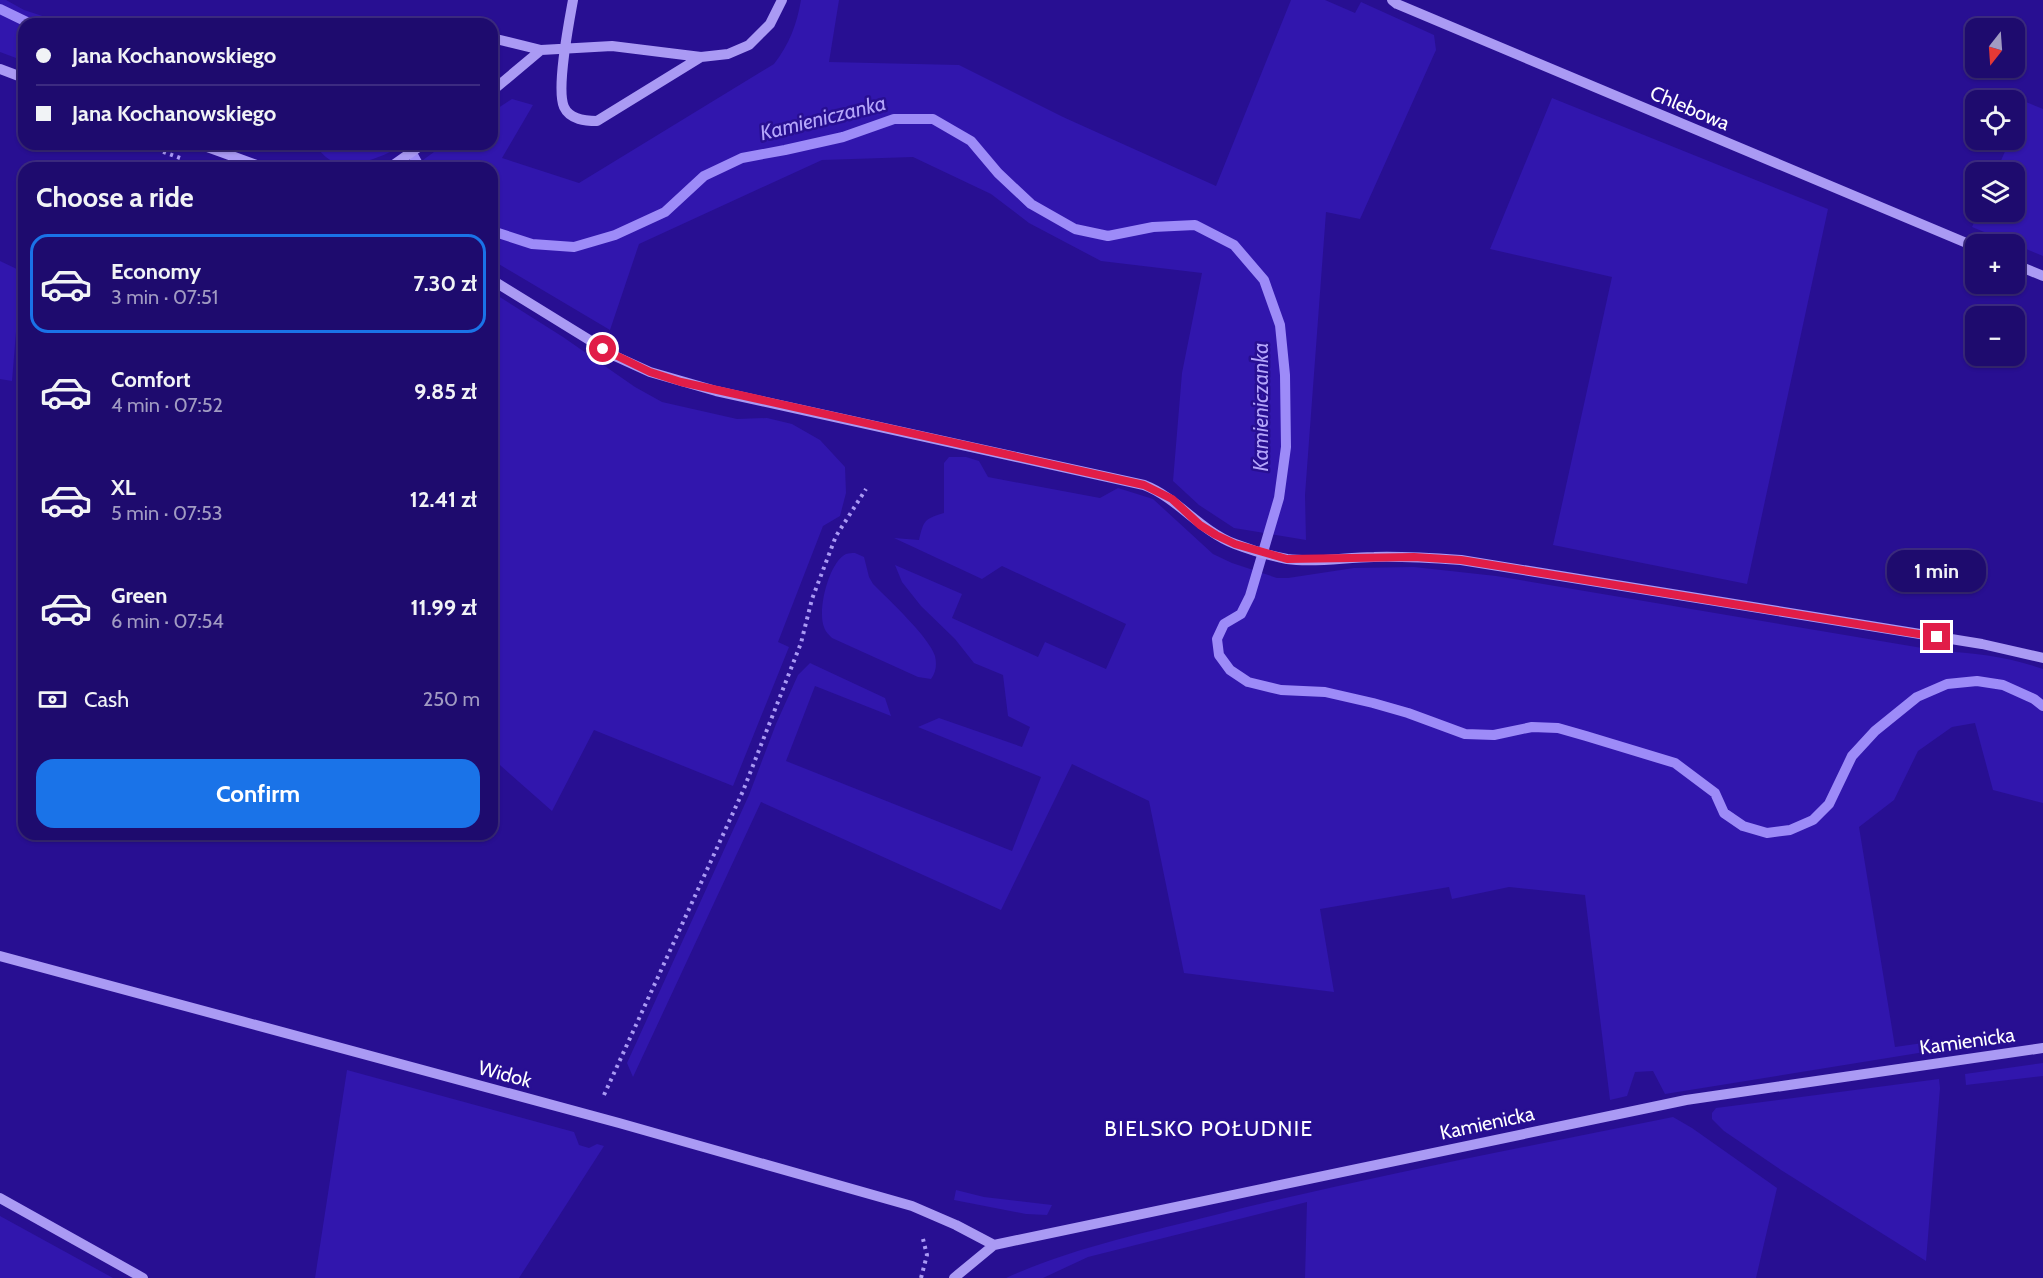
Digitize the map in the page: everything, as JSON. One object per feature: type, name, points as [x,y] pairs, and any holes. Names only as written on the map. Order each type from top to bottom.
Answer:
[{"type":"street","points":[[573,0],[562,83],[564,107],[573,117],[586,121],[597,121],[701,57]]},
{"type":"street","points":[[498,39],[541,50],[612,46],[701,57],[728,54],[749,45],[770,24],[782,0]]},
{"type":"street","name":"Chlebowa","points":[[1392,0],[1408,9],[1965,243]]},
{"type":"street","points":[[498,86],[541,50]]},
{"type":"street","points":[[0,69],[18,76]]},
{"type":"street","points":[[216,150],[249,162]]},
{"type":"street","points":[[398,162],[415,150]]},
{"type":"street","points":[[2025,269],[2043,276]]},
{"type":"street","points":[[498,284],[598,346],[650,372],[727,393],[1144,485],[1172,499],[1200,525],[1235,544],[1287,559],[1414,557],[1461,560],[1982,644],[2043,658]]},
{"type":"street","name":"Widok","points":[[0,956],[912,1206],[994,1245]]},
{"type":"street","name":"Kamienicka","points":[[954,1278],[994,1245],[1686,1100],[2043,1048]]},
{"type":"street","points":[[0,1198],[143,1278]]},
{"type":"path","points":[[158,150],[185,160]]},
{"type":"path","points":[[594,1117],[743,792],[801,643],[812,599],[836,536],[866,489]]},
{"type":"path","points":[[912,1206],[908,1220],[926,1244],[927,1255],[921,1278]]},
{"type":"shaded area","points":[[0,0],[6,0],[24,10],[49,18],[18,18],[18,59],[0,52]]},
{"type":"shaded area","points":[[801,0],[839,0],[829,62],[959,65],[1063,117],[1216,186],[1291,0],[1325,0],[1355,13],[1361,2],[1434,35],[1436,50],[1360,219],[1326,212],[1305,495],[1306,540],[1234,528],[1199,505],[1173,481],[1182,373],[1202,273],[1101,261],[1029,223],[991,194],[913,157],[822,160],[639,244],[610,330],[498,264],[498,162],[420,162],[437,150],[498,150],[498,108],[512,99],[533,105],[502,158],[579,183],[774,64],[792,34]]},
{"type":"shaded area","points":[[1552,98],[1828,209],[1747,584],[1553,545],[1612,277],[1490,249]]},
{"type":"shaded area","points":[[2026,102],[2043,109],[2043,256],[2025,249],[2025,234],[1989,234],[1972,227],[1974,222],[2025,222],[2025,162],[2000,162],[2006,150],[2025,150]]},
{"type":"shaded area","points":[[319,150],[394,150],[363,162],[335,162]]},
{"type":"shaded area","points":[[0,261],[18,270],[18,308],[12,381],[0,379]]},
{"type":"shaded area","points":[[498,296],[635,387],[662,402],[737,419],[767,418],[792,424],[820,440],[845,467],[846,493],[840,516],[823,526],[778,642],[789,647],[733,786],[594,730],[552,811],[498,763]]},
{"type":"shaded area","points":[[949,457],[966,457],[979,461],[988,477],[1100,498],[1118,488],[1153,499],[1213,554],[1277,578],[1354,568],[1414,567],[1496,576],[1940,651],[1992,656],[2043,669],[2043,803],[1993,790],[1975,723],[1952,727],[1918,751],[1894,800],[1859,827],[1895,1047],[1972,1036],[1974,1044],[1665,1094],[1653,1071],[1635,1072],[1627,1096],[1610,1100],[1585,895],[1509,887],[1452,899],[1449,887],[1320,909],[1334,992],[1184,973],[1149,801],[1072,764],[1001,910],[761,802],[633,1077],[627,1063],[749,795],[776,724],[798,675],[810,663],[885,698],[891,716],[815,686],[786,761],[1012,851],[1041,777],[918,727],[939,718],[1022,747],[1030,727],[1008,716],[1003,675],[974,663],[955,639],[921,606],[902,582],[895,565],[962,594],[952,618],[1038,657],[1045,642],[1106,669],[1126,624],[1002,566],[982,579],[894,538],[919,540],[926,521],[944,513],[944,463]]},
{"type":"shaded area","points":[[855,553],[864,557],[873,584],[908,619],[931,648],[936,665],[931,679],[918,677],[832,638],[825,630],[822,619],[823,599],[830,576],[840,559],[846,554]]},
{"type":"shaded area","points":[[2043,1063],[2043,1076],[1966,1085],[1965,1074]]},
{"type":"shaded area","points":[[347,1070],[574,1132],[579,1145],[589,1148],[597,1144],[604,1146],[519,1278],[315,1278]]},
{"type":"shaded area","points":[[1939,1079],[1926,1261],[1781,1170],[1724,1131],[1712,1119],[1712,1113],[1716,1108]]},
{"type":"shaded area","points":[[1673,1117],[1777,1188],[1756,1278],[1305,1278],[1307,1202],[1088,1257],[1043,1278],[1006,1278],[1031,1267],[1109,1242],[1272,1201],[1443,1163]]},
{"type":"shaded area","points":[[956,1190],[984,1197],[1052,1205],[1047,1215],[1026,1214],[954,1200]]},
{"type":"shaded area","points":[[0,1216],[113,1278],[0,1278]]},
{"type":"waterway","name":"Kamieniczanka","points":[[0,9],[19,18]]},
{"type":"waterway","name":"Kamieniczanka","points":[[498,233],[532,244],[574,247],[615,235],[665,212],[704,176],[742,158],[843,137],[894,119],[933,119],[971,141],[998,173],[1031,204],[1075,229],[1108,236],[1153,227],[1195,225],[1234,245],[1264,280],[1280,325],[1285,375],[1286,447],[1279,498],[1250,596],[1241,614],[1224,624],[1217,639],[1219,655],[1230,670],[1248,682],[1281,690],[1325,692],[1373,703],[1465,734],[1494,735],[1532,727],[1558,728],[1586,736],[1675,763],[1715,793],[1724,813],[1743,826],[1767,833],[1790,830],[1813,820],[1829,804],[1852,756],[1875,731],[1917,697],[1947,684],[1977,681],[2003,685],[2034,699],[2043,706]]},
{"type":"waterway","name":"Kamieniczanka","points":[[410,150],[417,162]]},
{"type":"district","name":"BIELSKO POŁUDNIE","points":[[1209,1129]]},
{"type":"route","points":[[603,349],[650,372],[716,391],[1144,485],[1172,499],[1200,525],[1216,535],[1235,544],[1287,559],[1414,557],[1461,560],[1937,637]]}]
